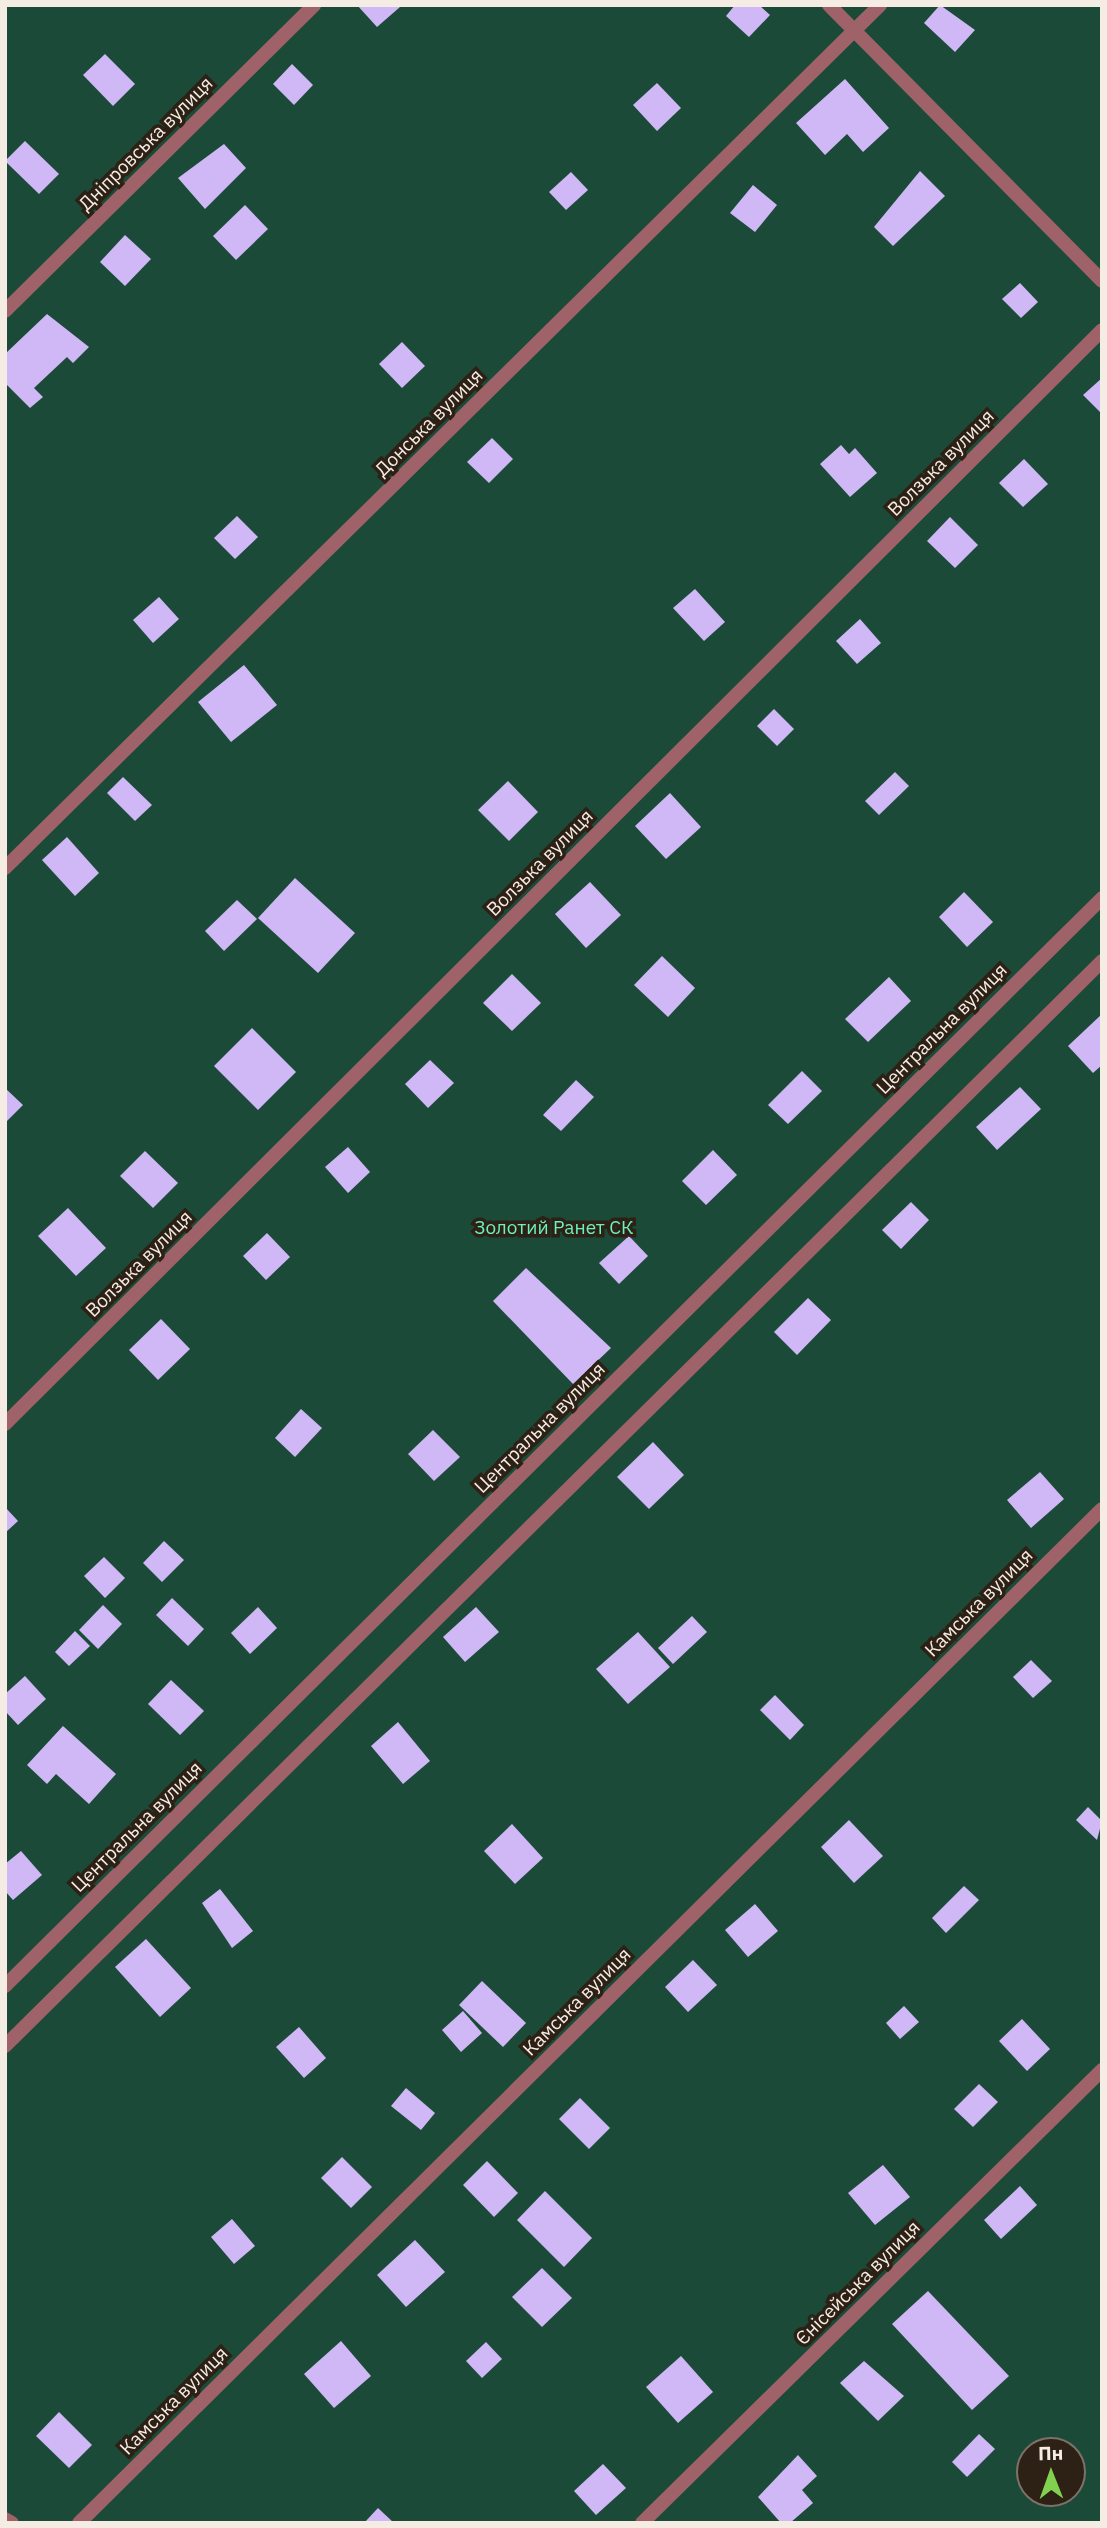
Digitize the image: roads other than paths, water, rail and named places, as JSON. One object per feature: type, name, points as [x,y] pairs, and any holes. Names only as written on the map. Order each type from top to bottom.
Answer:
[{"type":"street","name":"Дніпровська вулиця","points":[[5,311],[314,5]]},
{"type":"street","points":[[829,5],[1102,281]]},
{"type":"street","name":"Донська вулиця","points":[[5,868],[880,5]]},
{"type":"street","name":"Волзька вулиця","points":[[5,1424],[1102,330]]},
{"type":"street","name":"Центральна вулиця","points":[[5,1986],[1102,898]]},
{"type":"street","points":[[5,2046],[1102,961]]},
{"type":"street","name":"Камська вулиця","points":[[79,2523],[1102,1509]]},
{"type":"street","name":"Єнісейська вулиця","points":[[642,2523],[1102,2070]]},
{"type":"street","points":[[5,2519],[12,2523]]},
{"type":"park label","name":"Золотий Ранет СК","points":[[554,1228]]}]
